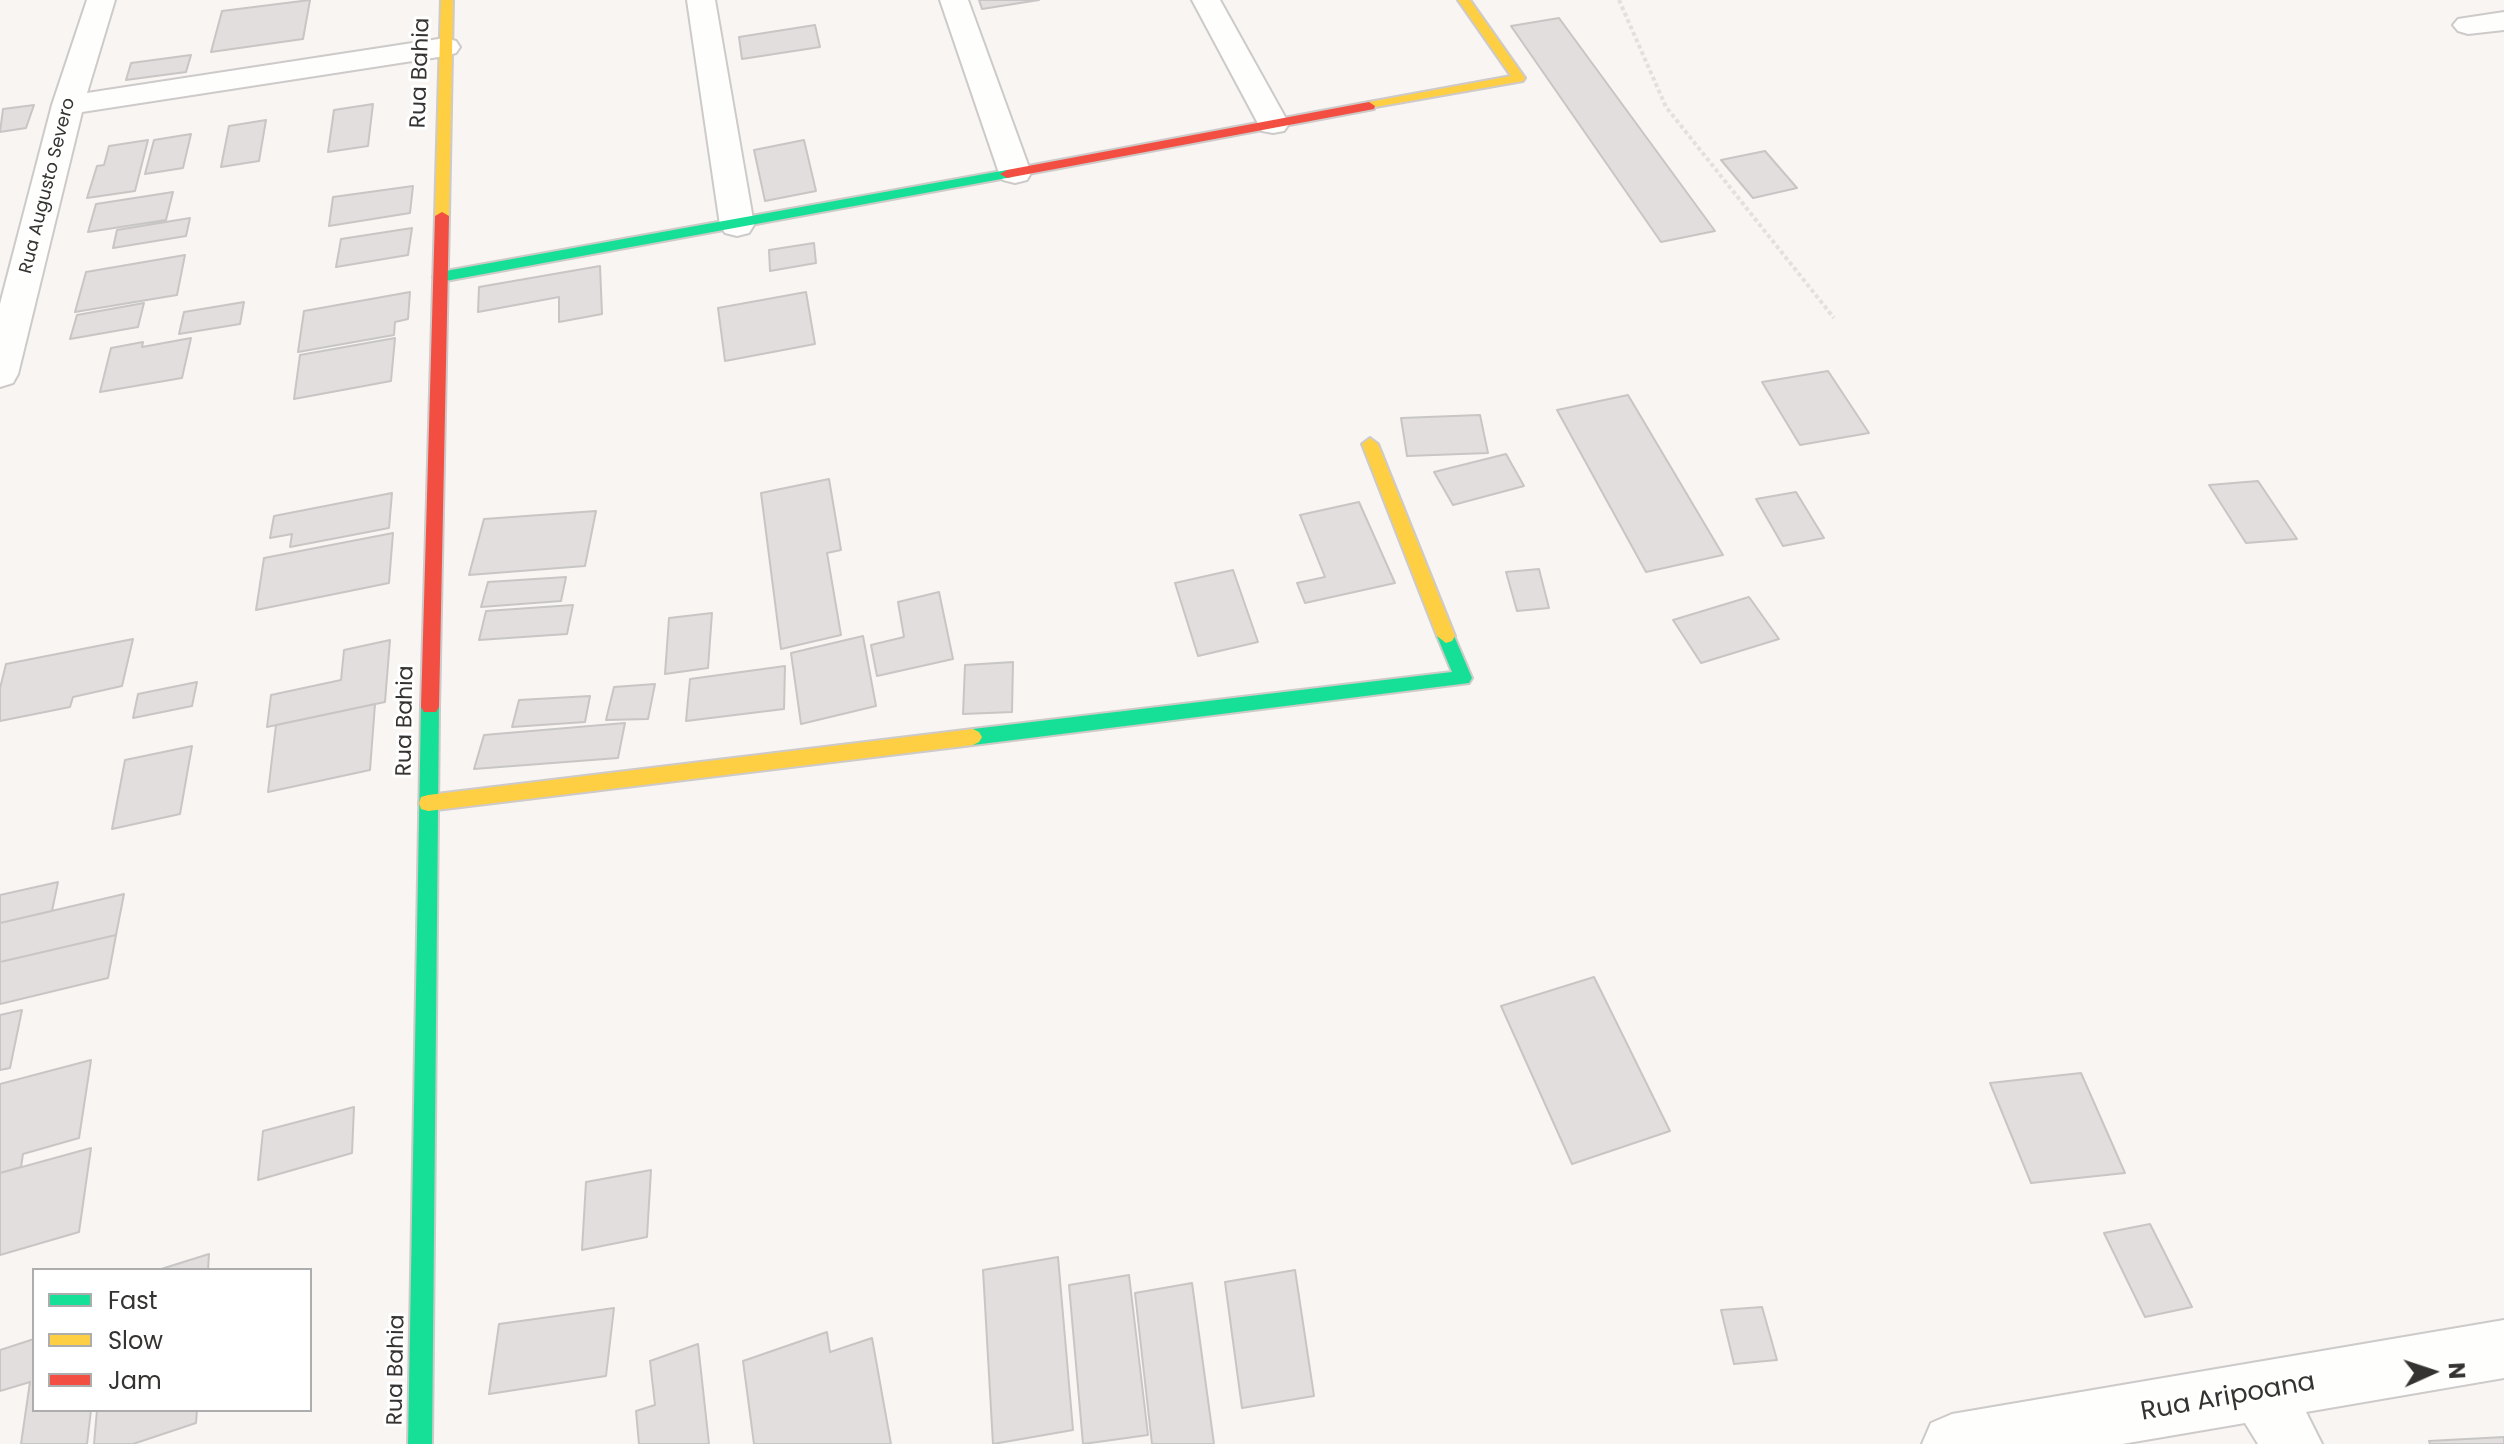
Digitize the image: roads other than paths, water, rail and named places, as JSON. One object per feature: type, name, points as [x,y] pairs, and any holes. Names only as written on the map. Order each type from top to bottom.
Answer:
[{"type":"street","name":"Rua Augusto Severo","points":[[0,374],[68,105],[101,0]]},
{"type":"street","name":"Rua Bahia","points":[[420,1444],[428,803],[447,0]]},
{"type":"street","points":[[701,0],[737,225]]},
{"type":"street","points":[[954,0],[1015,173]]},
{"type":"street","points":[[1206,0],[1273,124]]},
{"type":"street","points":[[440,277],[737,225],[1519,78],[1464,0]]},
{"type":"street","points":[[2468,25],[2504,21]]},
{"type":"street","points":[[68,105],[445,47]]},
{"type":"street","points":[[428,803],[1463,678],[1370,444]]},
{"type":"street","name":"Rua Aripoana","points":[[1952,1444],[2504,1349]]},
{"type":"street","points":[[2260,1393],[2292,1444]]}]
